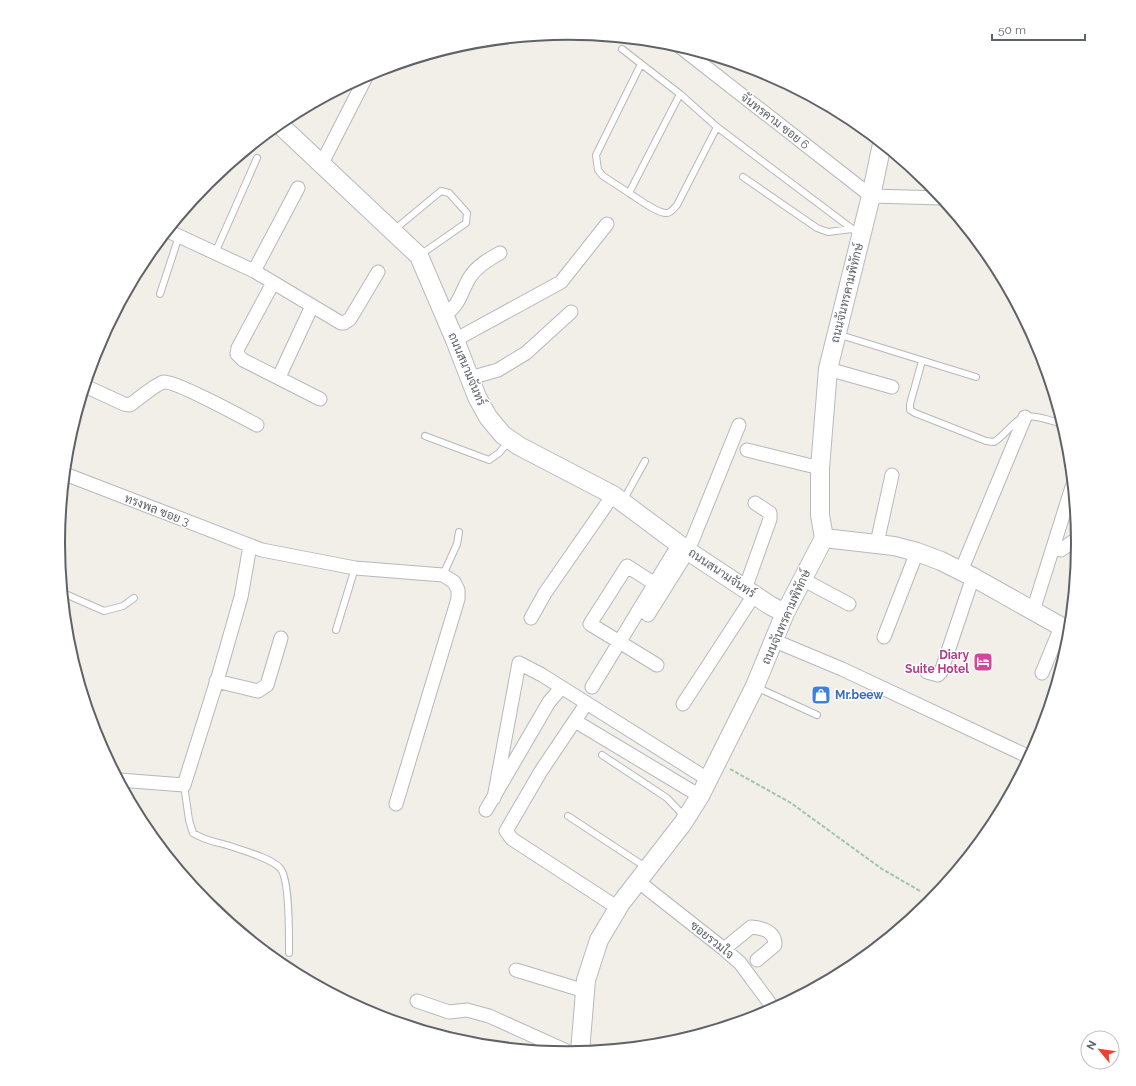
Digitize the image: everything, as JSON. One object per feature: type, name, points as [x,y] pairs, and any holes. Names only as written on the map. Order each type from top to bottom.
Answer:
[{"type":"street","name":"จันทรคาม ซอย 6","points":[[692,56],[871,196]]},
{"type":"street","points":[[321,165],[362,84]]},
{"type":"street","name":"ถนนสนามจันทร์","points":[[284,129],[418,256],[455,340],[477,397],[488,417],[503,435],[618,499],[684,548],[750,592],[785,613]]},
{"type":"street","name":"ถนนจันทรคามพิทักษ์","points":[[581,1046],[586,980],[599,940],[618,908],[686,818],[709,780],[755,686],[775,641],[785,613],[824,538],[820,515],[820,468],[828,370],[857,233],[871,196],[881,150]]},
{"type":"street","points":[[254,271],[298,188]]},
{"type":"street","points":[[871,196],[934,198]]},
{"type":"street","points":[[455,340],[560,282],[607,224]]},
{"type":"street","points":[[173,233],[254,271],[312,306],[344,323],[350,319],[378,272]]},
{"type":"street","points":[[444,315],[453,310],[457,305],[471,276],[478,268],[500,253]]},
{"type":"street","points":[[273,283],[237,351],[239,357],[242,360],[279,377],[320,399]]},
{"type":"street","points":[[279,377],[312,306]]},
{"type":"street","points":[[470,378],[498,370],[526,353],[571,312]]},
{"type":"street","points":[[828,370],[892,387]]},
{"type":"street","points":[[90,388],[124,404],[130,405],[160,383],[167,383],[188,391],[257,425]]},
{"type":"street","points":[[927,672],[938,675],[940,672],[967,574],[1025,417]]},
{"type":"street","points":[[648,615],[684,548],[739,425]]},
{"type":"street","points":[[747,450],[820,468]]},
{"type":"street","points":[[877,544],[892,475]]},
{"type":"street","name":"ทรงพล ซอย 3","points":[[69,476],[250,546],[355,568],[443,575]]},
{"type":"street","points":[[1033,611],[1069,497]]},
{"type":"street","points":[[530,618],[556,578],[618,499]]},
{"type":"street","points":[[683,704],[750,592],[770,519],[770,513],[755,503]]},
{"type":"street","points":[[824,538],[877,544],[918,552],[967,574],[1063,628]]},
{"type":"street","points":[[1053,548],[1061,550],[1071,543]]},
{"type":"street","points":[[125,780],[184,785],[241,597],[250,546]]},
{"type":"street","points":[[592,686],[655,584],[684,548]]},
{"type":"street","points":[[884,637],[918,552]]},
{"type":"street","points":[[655,584],[627,566],[590,624],[657,665]]},
{"type":"street","points":[[396,804],[458,599],[458,590],[454,582],[443,575]]},
{"type":"street","points":[[802,579],[848,604]]},
{"type":"street","points":[[1042,673],[1062,634]]},
{"type":"street","points":[[216,681],[258,691],[262,690],[267,686],[281,638]]},
{"type":"street","points":[[775,641],[842,669],[1023,754]]},
{"type":"street","points":[[494,798],[519,663],[709,780]]},
{"type":"street","points":[[486,810],[549,702],[561,688]]},
{"type":"street","points":[[586,704],[541,771],[506,831],[512,839],[618,908]]},
{"type":"street","points":[[575,721],[700,796]]},
{"type":"street","name":"ซอยรวมใจ","points":[[644,875],[740,963],[770,1003]]},
{"type":"street","points":[[724,949],[751,927],[760,928],[769,932],[775,938],[775,945],[757,960]]},
{"type":"street","points":[[516,970],[585,991]]},
{"type":"street","points":[[417,1001],[449,1012],[467,1010],[489,1016],[555,1046]]},
{"type":"lane","points":[[622,49],[680,94],[716,127],[857,233]]},
{"type":"lane","points":[[641,64],[596,155],[598,170],[603,176],[660,211],[666,213],[671,212],[677,205],[716,127]]},
{"type":"lane","points":[[629,193],[680,94]]},
{"type":"lane","points":[[215,253],[257,158]]},
{"type":"lane","points":[[743,177],[817,228],[828,232],[857,233]]},
{"type":"lane","points":[[392,231],[441,191],[449,193],[467,213],[466,223],[418,256]]},
{"type":"lane","points":[[160,294],[173,233]]},
{"type":"lane","points":[[836,333],[976,377]]},
{"type":"lane","points":[[922,361],[910,404],[910,410],[915,413],[986,441],[994,442],[1016,421],[1025,417],[1032,416],[1056,422]]},
{"type":"lane","points":[[425,436],[489,460],[499,453],[510,440]]},
{"type":"lane","points":[[618,499],[644,461]]},
{"type":"lane","points":[[443,575],[457,544],[459,532]]},
{"type":"lane","points":[[336,630],[355,568]]},
{"type":"lane","points":[[68,595],[104,611],[123,606],[134,598]]},
{"type":"lane","points":[[755,686],[817,715]]},
{"type":"lane","points":[[602,755],[667,798],[686,818]]},
{"type":"lane","points":[[184,785],[189,820],[193,834],[202,839],[229,846],[272,862],[281,869],[286,880],[289,953]]},
{"type":"lane","points":[[568,816],[644,875]]},
{"type":"path","points":[[718,762],[792,803],[882,869],[920,891]]},
{"type":"place","name":"Diary Suite Hotel","points":[[983,662]]},
{"type":"place","name":"Mr.beew","points":[[821,695]]}]
